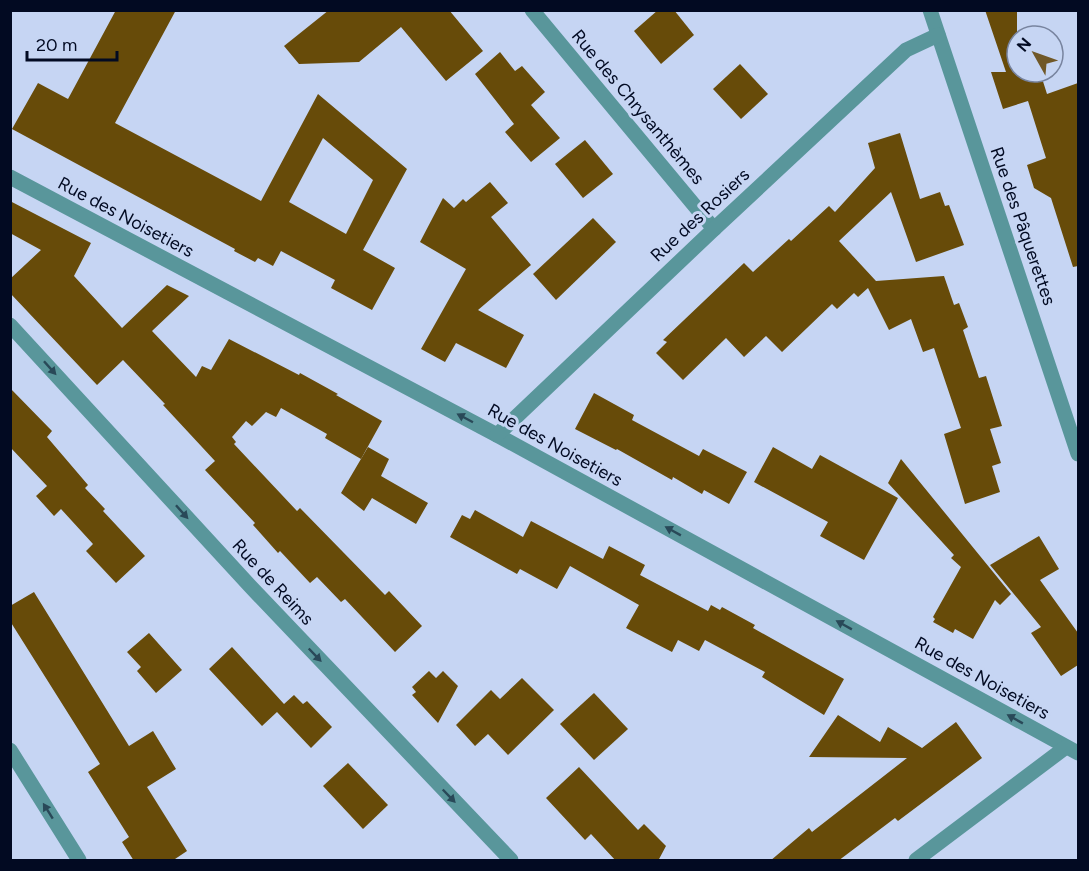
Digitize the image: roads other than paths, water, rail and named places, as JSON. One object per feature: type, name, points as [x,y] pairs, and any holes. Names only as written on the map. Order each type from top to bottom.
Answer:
[{"type":"street","name":"Rue des Chrysanthèmes","points":[[532,10],[714,229]]},
{"type":"street","name":"Rue des Pâquerettes","points":[[930,10],[1078,454]]},
{"type":"street","name":"Rue des Rosiers","points":[[497,435],[906,50],[938,36]]},
{"type":"street","name":"Rue des Noisetiers","points":[[10,177],[497,435],[1072,750]]},
{"type":"street","name":"Rue de Reims","points":[[10,325],[250,586],[511,861]]},
{"type":"street","points":[[10,750],[79,861]]},
{"type":"street","points":[[916,861],[1072,750]]}]
